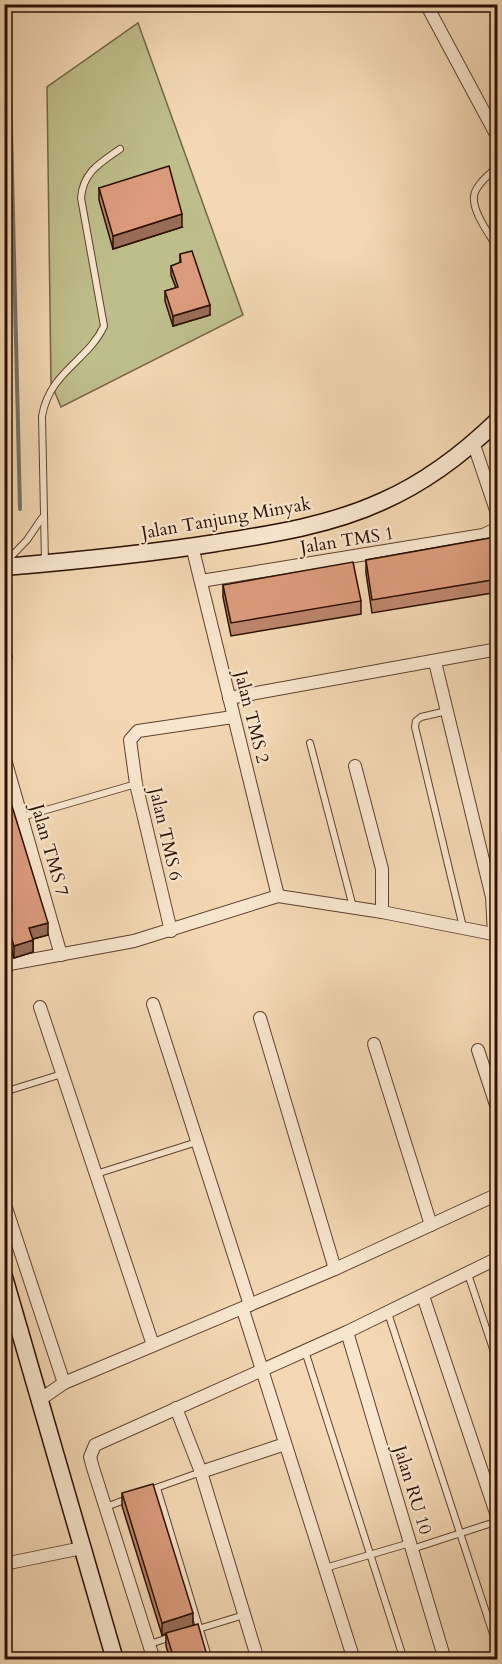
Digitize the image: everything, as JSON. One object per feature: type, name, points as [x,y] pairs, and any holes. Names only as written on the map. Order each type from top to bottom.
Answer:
[{"type":"main road","name":"Jalan Tanjung Minyak","points":[[4,566],[45,564],[192,546],[282,532],[366,508],[423,479],[473,442],[498,420]]},
{"type":"main road","points":[[4,1277],[38,1401],[115,1659]]},
{"type":"street","points":[[426,4],[498,138]]},
{"type":"street","points":[[473,442],[498,516]]},
{"type":"street","name":"Jalan TMS 1","points":[[201,581],[483,535],[498,528]]},
{"type":"street","name":"Jalan TMS 2","points":[[192,546],[278,896]]},
{"type":"street","points":[[229,698],[498,649]]},
{"type":"street","points":[[4,965],[171,931],[278,896],[382,912],[496,935],[492,897],[435,662]]},
{"type":"street","name":"Jalan TMS 6","points":[[171,931],[136,784],[130,740],[138,731],[233,717]]},
{"type":"street","name":"Jalan TMS 7","points":[[4,756],[61,955]]},
{"type":"street","points":[[355,766],[382,868],[382,912]]},
{"type":"street","points":[[153,1004],[197,1142],[246,1308],[249,1329],[260,1366],[354,1659]]},
{"type":"street","points":[[40,1007],[153,1345]]},
{"type":"street","points":[[260,1018],[335,1269]]},
{"type":"street","points":[[374,1044],[431,1225]]},
{"type":"street","points":[[478,1050],[498,1111]]},
{"type":"street","points":[[38,1401],[64,1383],[246,1308],[498,1194]]},
{"type":"street","points":[[4,1202],[64,1383]]},
{"type":"street","points":[[154,1659],[90,1456],[95,1445],[260,1366],[306,1351],[347,1332],[498,1258]]},
{"type":"street","points":[[423,1296],[498,1520]]},
{"type":"street","name":"Jalan RU 10","points":[[347,1332],[445,1659]]},
{"type":"street","points":[[176,1408],[201,1472],[258,1659]]},
{"type":"street","points":[[201,1472],[285,1444]]},
{"type":"street","points":[[4,1564],[82,1548]]},
{"type":"lane","points":[[45,564],[42,517],[42,416],[45,398],[58,379],[100,335],[104,326],[81,198],[82,186],[89,172],[120,148]]},
{"type":"lane","points":[[498,166],[477,189],[474,196],[476,207],[498,249]]},
{"type":"lane","points":[[4,566],[27,540],[42,517]]},
{"type":"lane","points":[[4,644],[9,657],[4,666]]},
{"type":"lane","points":[[447,711],[421,717],[416,721],[415,727],[463,927]]},
{"type":"lane","points":[[310,743],[354,907]]},
{"type":"lane","points":[[22,817],[136,784]]},
{"type":"lane","points":[[4,1092],[62,1074]]},
{"type":"lane","points":[[96,1174],[197,1142]]},
{"type":"lane","points":[[468,1274],[498,1365]]},
{"type":"lane","points":[[388,1312],[498,1649]]},
{"type":"lane","points":[[306,1351],[404,1659]]},
{"type":"lane","points":[[147,1492],[201,1472]]},
{"type":"lane","points":[[157,1488],[208,1659]]},
{"type":"lane","points":[[106,1507],[137,1496]]},
{"type":"lane","points":[[324,1568],[371,1554],[459,1534],[498,1520]]},
{"type":"lane","points":[[189,1632],[244,1615]]},
{"type":"lane","points":[[149,1644],[179,1635]]},
{"type":"green space","points":[[138,23],[243,315],[61,407],[51,383],[47,87]]},
{"type":"building","points":[[169,166],[182,214],[113,236],[99,188]]},
{"type":"building","points":[[192,251],[210,305],[173,316],[165,291],[178,287],[171,266],[181,262],[180,254]]},
{"type":"building","points":[[498,533],[498,579],[372,600],[366,560],[490,538]]},
{"type":"building","points":[[353,562],[361,601],[231,623],[223,585]]},
{"type":"building","points":[[4,780],[48,923],[29,928],[33,940],[14,946],[4,915]]},
{"type":"building","points":[[153,1484],[193,1613],[162,1623],[122,1493]]},
{"type":"building","points":[[198,1624],[208,1659],[174,1659],[166,1633]]},
{"type":"waterway","points":[[8,4],[20,509]]}]
